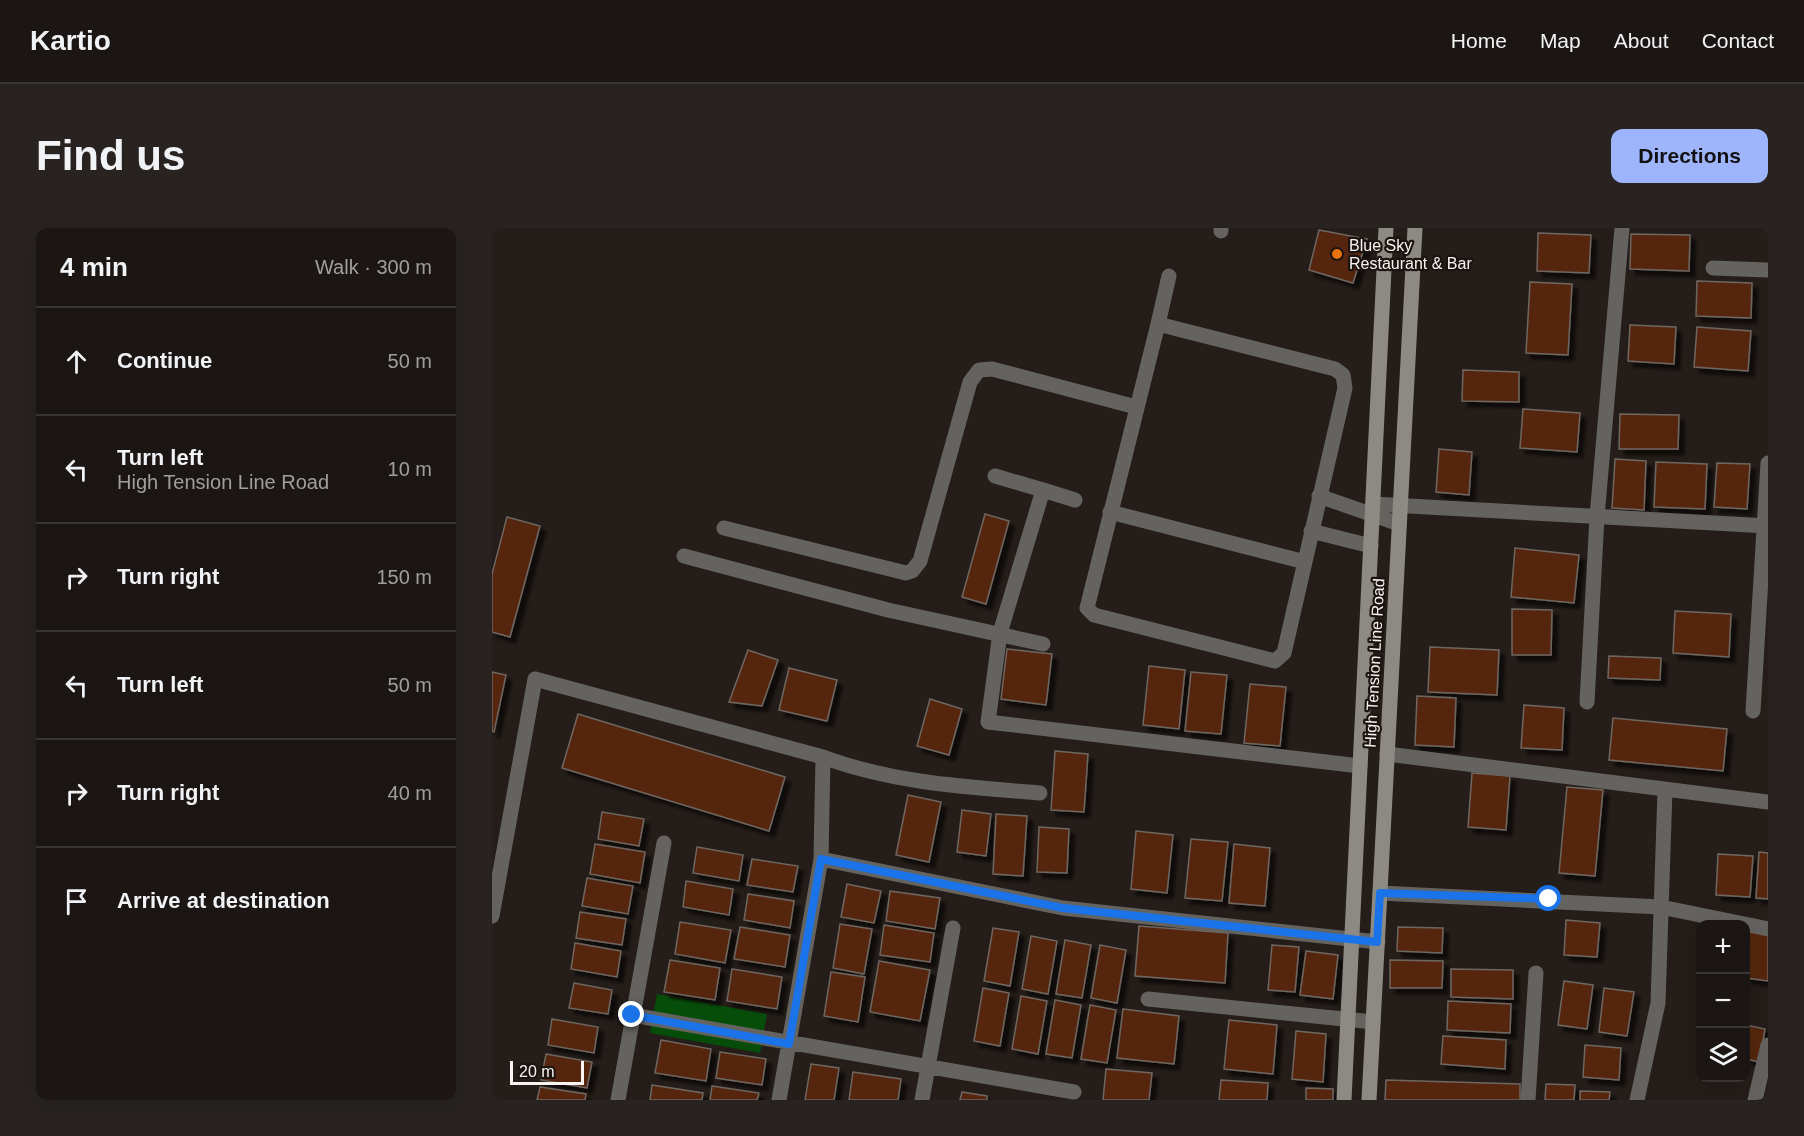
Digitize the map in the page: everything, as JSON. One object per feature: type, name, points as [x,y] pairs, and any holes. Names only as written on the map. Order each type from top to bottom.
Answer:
[{"type":"main road","points":[[1344,1100],[1386,228]]},
{"type":"main road","name":"High Tension Line Road","points":[[1369,1100],[1415,228]]},
{"type":"street","points":[[1587,702],[1597,517],[1622,228]]},
{"type":"street","points":[[1713,268],[1768,270]]},
{"type":"street","points":[[1158,324],[1335,369],[1343,375],[1346,388],[1284,653],[1279,660],[1270,661],[1091,614],[1087,604],[1169,276]]},
{"type":"street","points":[[724,528],[906,573],[912,571],[920,561],[970,382],[979,370],[992,369],[1136,407]]},
{"type":"street","points":[[1753,711],[1768,463]]},
{"type":"street","points":[[995,476],[1076,500]]},
{"type":"street","points":[[1043,490],[1000,633],[988,723],[1360,766]]},
{"type":"street","points":[[1319,496],[1372,509],[1399,524]]},
{"type":"street","points":[[1372,509],[1400,505],[1765,526]]},
{"type":"street","points":[[1110,512],[1305,562]]},
{"type":"street","points":[[1311,531],[1371,546]]},
{"type":"street","points":[[684,556],[888,610],[1043,644]]},
{"type":"street","points":[[492,916],[535,680],[823,756],[845,765],[921,783],[1040,793]]},
{"type":"street","points":[[1387,754],[1768,802]]},
{"type":"street","points":[[779,1100],[821,859],[823,756]]},
{"type":"street","points":[[1637,1100],[1658,1003],[1665,790]]},
{"type":"street","points":[[618,1100],[664,843]]},
{"type":"street","points":[[821,859],[1063,908],[1377,942]]},
{"type":"street","points":[[1380,893],[1549,899],[1661,907],[1768,929]]},
{"type":"street","points":[[922,1100],[953,928]]},
{"type":"street","points":[[1528,1100],[1536,973]]},
{"type":"street","points":[[1148,999],[1373,1022]]},
{"type":"street","points":[[632,1015],[1074,1092]]},
{"type":"street","points":[[1755,1100],[1768,1045]]},
{"type":"green space","points":[[657,994],[767,1014],[760,1053],[650,1033]]},
{"type":"building","name":"Blue Sky Restaurant & Bar","points":[[1319,230],[1367,239],[1353,283],[1309,270]]},
{"type":"building","points":[[1538,233],[1591,235],[1589,273],[1537,271]]},
{"type":"building","points":[[1631,234],[1690,235],[1689,271],[1630,269]]},
{"type":"building","points":[[1697,281],[1752,283],[1751,318],[1696,316]]},
{"type":"building","points":[[1530,282],[1572,284],[1568,355],[1526,353]]},
{"type":"building","points":[[1630,325],[1676,327],[1674,364],[1628,361]]},
{"type":"building","points":[[1697,327],[1751,331],[1748,371],[1694,367]]},
{"type":"building","points":[[1463,370],[1519,372],[1519,402],[1462,401]]},
{"type":"building","points":[[1523,409],[1580,413],[1577,452],[1520,448]]},
{"type":"building","points":[[1620,414],[1679,415],[1678,449],[1619,449]]},
{"type":"building","points":[[1439,449],[1472,452],[1469,495],[1436,492]]},
{"type":"building","points":[[1615,459],[1646,461],[1644,510],[1612,508]]},
{"type":"building","points":[[1656,462],[1707,464],[1705,509],[1654,507]]},
{"type":"building","points":[[1717,463],[1750,464],[1747,509],[1714,507]]},
{"type":"building","points":[[985,514],[1009,521],[986,604],[962,597]]},
{"type":"building","points":[[507,517],[540,526],[510,637],[492,632],[492,574]]},
{"type":"building","points":[[1515,548],[1579,555],[1574,603],[1511,597]]},
{"type":"building","points":[[1512,609],[1552,610],[1551,655],[1512,655]]},
{"type":"building","points":[[1675,611],[1731,614],[1729,657],[1673,653]]},
{"type":"building","points":[[1430,647],[1499,650],[1497,695],[1428,692]]},
{"type":"building","points":[[1007,649],[1052,654],[1046,705],[1001,699]]},
{"type":"building","points":[[748,650],[778,660],[762,706],[729,702]]},
{"type":"building","points":[[1609,656],[1661,658],[1660,680],[1608,678]]},
{"type":"building","points":[[1149,666],[1185,670],[1179,729],[1143,725]]},
{"type":"building","points":[[789,668],[837,680],[827,721],[779,710]]},
{"type":"building","points":[[492,672],[506,675],[494,732],[492,731]]},
{"type":"building","points":[[1191,672],[1227,675],[1221,734],[1185,731]]},
{"type":"building","points":[[1250,684],[1286,687],[1280,746],[1244,743]]},
{"type":"building","points":[[1417,696],[1456,698],[1454,747],[1415,745]]},
{"type":"building","points":[[930,699],[962,709],[949,755],[917,746]]},
{"type":"building","points":[[1524,705],[1564,708],[1562,750],[1521,748]]},
{"type":"building","points":[[578,714],[785,777],[769,831],[562,768]]},
{"type":"building","points":[[1613,718],[1727,729],[1723,771],[1609,760]]},
{"type":"building","points":[[1055,751],[1088,754],[1084,812],[1051,810]]},
{"type":"building","points":[[1472,773],[1510,776],[1506,830],[1468,827]]},
{"type":"building","points":[[1567,787],[1603,790],[1595,876],[1559,873]]},
{"type":"building","points":[[908,795],[941,802],[929,862],[896,855]]},
{"type":"building","points":[[962,810],[991,814],[986,856],[957,852]]},
{"type":"building","points":[[602,812],[644,819],[639,846],[598,839]]},
{"type":"building","points":[[996,814],[1027,816],[1023,876],[993,874]]},
{"type":"building","points":[[1039,827],[1069,829],[1067,873],[1037,872]]},
{"type":"building","points":[[1136,831],[1173,835],[1167,893],[1131,889]]},
{"type":"building","points":[[1191,839],[1228,842],[1222,901],[1185,898]]},
{"type":"building","points":[[595,844],[645,852],[640,883],[590,874]]},
{"type":"building","points":[[1234,844],[1270,848],[1265,906],[1229,903]]},
{"type":"building","points":[[697,847],[743,855],[739,881],[693,873]]},
{"type":"building","points":[[1759,852],[1768,853],[1768,899],[1756,898]]},
{"type":"building","points":[[1718,854],[1753,856],[1750,897],[1716,895]]},
{"type":"building","points":[[752,859],[798,866],[793,892],[747,885]]},
{"type":"building","points":[[587,878],[633,886],[628,914],[582,906]]},
{"type":"building","points":[[686,881],[733,889],[729,915],[683,907]]},
{"type":"building","points":[[847,884],[881,891],[874,923],[841,917]]},
{"type":"building","points":[[890,891],[940,898],[935,929],[886,921]]},
{"type":"building","points":[[748,894],[794,901],[790,928],[744,920]]},
{"type":"building","points":[[580,912],[626,919],[622,945],[576,938]]},
{"type":"building","points":[[1566,920],[1600,923],[1597,957],[1564,955]]},
{"type":"building","points":[[680,922],[731,930],[725,963],[675,954]]},
{"type":"building","points":[[840,924],[872,929],[864,974],[833,968]]},
{"type":"building","points":[[884,925],[934,933],[930,962],[880,955]]},
{"type":"building","points":[[1139,926],[1228,933],[1225,983],[1135,976]]},
{"type":"building","points":[[740,927],[790,935],[785,967],[734,959]]},
{"type":"building","points":[[1398,927],[1443,928],[1442,953],[1397,951]]},
{"type":"building","points":[[993,928],[1019,932],[1010,986],[984,981]]},
{"type":"building","points":[[1750,931],[1768,933],[1768,981],[1750,979]]},
{"type":"building","points":[[1031,936],[1057,941],[1048,994],[1022,989]]},
{"type":"building","points":[[1065,940],[1091,945],[1082,998],[1056,994]]},
{"type":"building","points":[[575,943],[621,951],[617,977],[571,969]]},
{"type":"building","points":[[1100,945],[1126,950],[1117,1003],[1091,998]]},
{"type":"building","points":[[1272,945],[1299,947],[1295,992],[1268,990]]},
{"type":"building","points":[[1306,951],[1338,955],[1333,999],[1300,995]]},
{"type":"building","points":[[670,960],[720,968],[715,1000],[664,992]]},
{"type":"building","points":[[1390,960],[1443,961],[1442,988],[1390,988]]},
{"type":"building","points":[[879,961],[930,970],[920,1021],[870,1012]]},
{"type":"building","points":[[732,969],[782,977],[777,1009],[727,1001]]},
{"type":"building","points":[[1451,969],[1513,970],[1513,999],[1451,997]]},
{"type":"building","points":[[831,972],[865,977],[858,1022],[824,1016]]},
{"type":"building","points":[[1564,981],[1593,985],[1587,1029],[1558,1025]]},
{"type":"building","points":[[574,983],[612,990],[608,1014],[569,1008]]},
{"type":"building","points":[[983,988],[1009,993],[1000,1046],[974,1041]]},
{"type":"building","points":[[1604,988],[1634,992],[1627,1036],[1599,1032]]},
{"type":"building","points":[[1021,996],[1047,1001],[1038,1054],[1012,1049]]},
{"type":"building","points":[[1055,1000],[1081,1005],[1072,1058],[1046,1054]]},
{"type":"building","points":[[1448,1001],[1511,1004],[1510,1033],[1447,1030]]},
{"type":"building","points":[[1090,1005],[1116,1010],[1107,1063],[1081,1059]]},
{"type":"building","points":[[1123,1009],[1179,1016],[1174,1064],[1117,1058]]},
{"type":"building","points":[[552,1019],[598,1027],[594,1053],[548,1045]]},
{"type":"building","points":[[1229,1020],[1277,1025],[1273,1074],[1224,1069]]},
{"type":"building","points":[[1750,1026],[1765,1029],[1759,1062],[1750,1060]]},
{"type":"building","points":[[1296,1031],[1326,1034],[1323,1082],[1292,1079]]},
{"type":"building","points":[[1443,1036],[1506,1040],[1505,1069],[1441,1064]]},
{"type":"building","points":[[661,1040],[711,1049],[706,1081],[655,1073]]},
{"type":"building","points":[[1585,1045],[1621,1048],[1619,1080],[1583,1077]]},
{"type":"building","points":[[720,1052],[766,1059],[762,1085],[716,1078]]},
{"type":"building","points":[[546,1054],[592,1062],[587,1088],[541,1080]]},
{"type":"building","points":[[811,1064],[839,1068],[834,1100],[805,1100]]},
{"type":"building","points":[[1106,1069],[1152,1073],[1149,1100],[1103,1100]]},
{"type":"building","points":[[853,1072],[901,1079],[898,1100],[849,1100]]},
{"type":"building","points":[[1221,1080],[1268,1083],[1267,1100],[1219,1100]]},
{"type":"building","points":[[1386,1080],[1520,1084],[1520,1100],[1385,1100]]},
{"type":"building","points":[[1546,1084],[1575,1085],[1574,1100],[1545,1100]]},
{"type":"building","points":[[652,1085],[703,1093],[702,1100],[650,1100]]},
{"type":"building","points":[[712,1086],[759,1093],[757,1100],[710,1100]]},
{"type":"building","points":[[540,1087],[586,1094],[585,1100],[537,1100]]},
{"type":"building","points":[[1306,1088],[1333,1089],[1333,1100],[1306,1100]]},
{"type":"building","points":[[1580,1091],[1610,1092],[1609,1100],[1580,1100]]},
{"type":"building","points":[[962,1092],[987,1096],[987,1100],[960,1100]]},
{"type":"place","name":"Blue Sky Restaurant & Bar","points":[[1337,254]]},
{"type":"route","points":[[632,1015],[789,1044],[821,859],[1063,908],[1377,942],[1380,893],[1549,899]]}]
